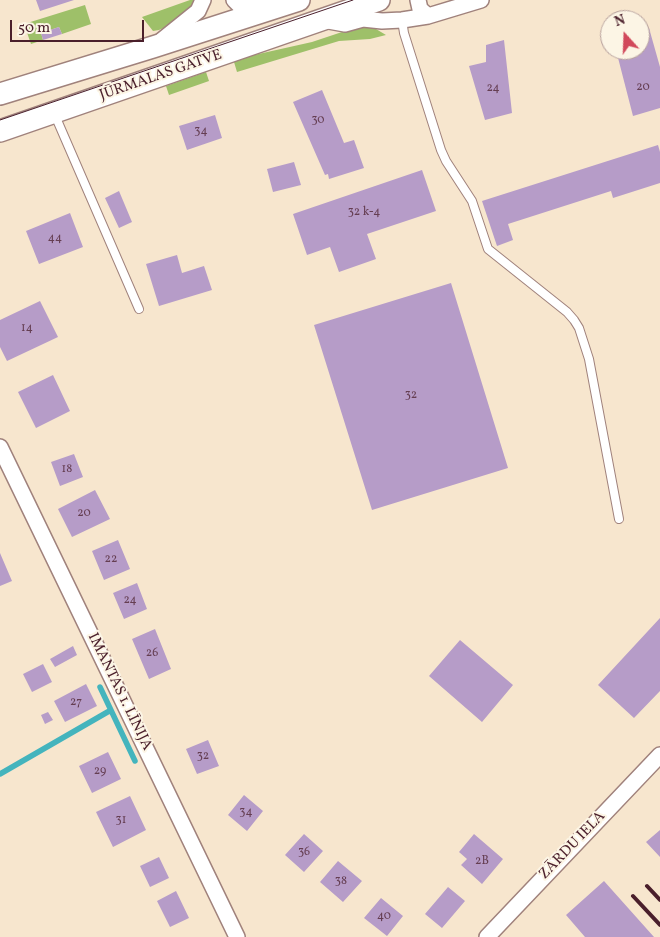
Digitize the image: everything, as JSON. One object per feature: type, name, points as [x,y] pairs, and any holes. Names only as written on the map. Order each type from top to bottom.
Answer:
[{"type":"main road","name":"JŪRMALAS GATVE","points":[[0,131],[379,0]]},
{"type":"main road","name":"JŪRMALAS GATVE","points":[[0,94],[294,2]]},
{"type":"street","name":"JŪRMALAS GATVE","points":[[153,47],[198,11],[203,0]]},
{"type":"street","name":"JŪRMALAS GATVE","points":[[234,0],[240,6],[294,2]]},
{"type":"street","points":[[418,0],[420,9],[428,16]]},
{"type":"street","name":"JŪRMALAS GATVE","points":[[321,20],[345,24],[363,20],[402,20],[428,16],[481,0]]},
{"type":"street","name":"IMANTAS 1. LĪNIJA","points":[[0,447],[237,937]]},
{"type":"street","name":"ZĀRDU IELA","points":[[487,937],[660,756]]},
{"type":"lane","points":[[402,20],[404,33],[441,150],[472,201],[488,249],[567,312],[578,328],[591,367],[619,519]]},
{"type":"lane","points":[[54,113],[139,309]]},
{"type":"green space","points":[[190,0],[195,0],[192,7],[168,26],[159,30],[153,31],[142,17]]},
{"type":"green space","points":[[85,5],[91,24],[62,34],[59,27],[41,33],[43,40],[31,44],[24,24]]},
{"type":"green space","points":[[360,26],[371,26],[386,35],[370,39],[339,41],[237,72],[234,62],[254,55],[312,42]]},
{"type":"green space","points":[[206,72],[209,81],[169,95],[166,86]]},
{"type":"building","points":[[36,0],[74,0],[40,11]]},
{"type":"building","points":[[59,27],[62,34],[43,40],[41,33]]},
{"type":"building","points":[[650,32],[660,67],[660,108],[633,116],[619,60],[650,60]]},
{"type":"building","points":[[504,40],[512,113],[485,120],[469,66],[486,62],[486,45]]},
{"type":"building","points":[[322,90],[344,143],[354,140],[364,168],[329,179],[328,174],[325,175],[293,102]]},
{"type":"building","points":[[215,115],[222,138],[187,150],[179,126]]},
{"type":"building","points":[[658,145],[660,152],[660,183],[613,198],[611,191],[508,224],[513,240],[497,246],[482,201]]},
{"type":"building","points":[[294,162],[301,185],[273,192],[267,169]]},
{"type":"building","points":[[422,170],[436,211],[367,234],[376,259],[339,272],[330,247],[307,255],[293,214]]},
{"type":"building","points":[[119,191],[132,222],[119,228],[105,198]]},
{"type":"building","points":[[70,213],[83,247],[39,264],[26,231]]},
{"type":"building","points":[[177,255],[182,273],[204,266],[212,290],[159,306],[146,264]]},
{"type":"building","points":[[451,283],[508,468],[372,510],[314,325]]},
{"type":"building","points":[[40,301],[58,337],[7,361],[0,347],[0,320]]},
{"type":"building","points":[[53,375],[70,411],[36,428],[18,392]]},
{"type":"building","points":[[74,454],[83,477],[60,486],[51,462]]},
{"type":"building","points":[[95,490],[110,519],[72,537],[58,509]]},
{"type":"building","points":[[118,540],[130,569],[104,580],[92,551]]},
{"type":"building","points":[[0,553],[12,581],[0,586]]},
{"type":"building","points":[[137,583],[147,609],[124,619],[113,593]]},
{"type":"building","points":[[660,618],[660,691],[634,718],[598,685]]},
{"type":"building","points":[[155,629],[171,669],[149,679],[132,639]]},
{"type":"building","points":[[460,640],[513,685],[482,722],[429,676]]},
{"type":"building","points":[[73,646],[77,655],[55,667],[50,659]]},
{"type":"building","points":[[43,664],[52,682],[32,692],[23,674]]},
{"type":"building","points":[[86,684],[97,706],[65,722],[54,701]]},
{"type":"building","points":[[48,712],[53,720],[45,724],[41,715]]},
{"type":"building","points":[[208,740],[219,766],[197,774],[186,749]]},
{"type":"building","points":[[108,752],[121,779],[92,793],[79,766]]},
{"type":"building","points":[[244,795],[263,811],[247,831],[228,815]]},
{"type":"building","points":[[130,796],[146,830],[113,847],[96,812]]},
{"type":"building","points":[[660,830],[660,857],[646,842]]},
{"type":"building","points":[[304,834],[323,851],[304,872],[285,855]]},
{"type":"building","points":[[474,834],[503,859],[482,884],[461,865],[467,859],[459,852]]},
{"type":"building","points":[[159,857],[169,878],[150,887],[140,866]]},
{"type":"building","points":[[338,861],[362,881],[343,902],[320,882]]},
{"type":"building","points":[[604,881],[654,937],[585,937],[566,915]]},
{"type":"building","points":[[448,887],[465,901],[442,928],[425,914]]},
{"type":"building","points":[[176,891],[189,918],[170,927],[157,901]]},
{"type":"building","points":[[381,898],[403,916],[387,936],[364,918]]},
{"type":"waterway","points":[[100,687],[135,761]]},
{"type":"waterway","points":[[0,774],[111,710]]},
{"type":"tram line","points":[[0,120],[353,0]]},
{"type":"railway","points":[[647,886],[660,900]]},
{"type":"railway","points":[[633,896],[660,925]]}]
